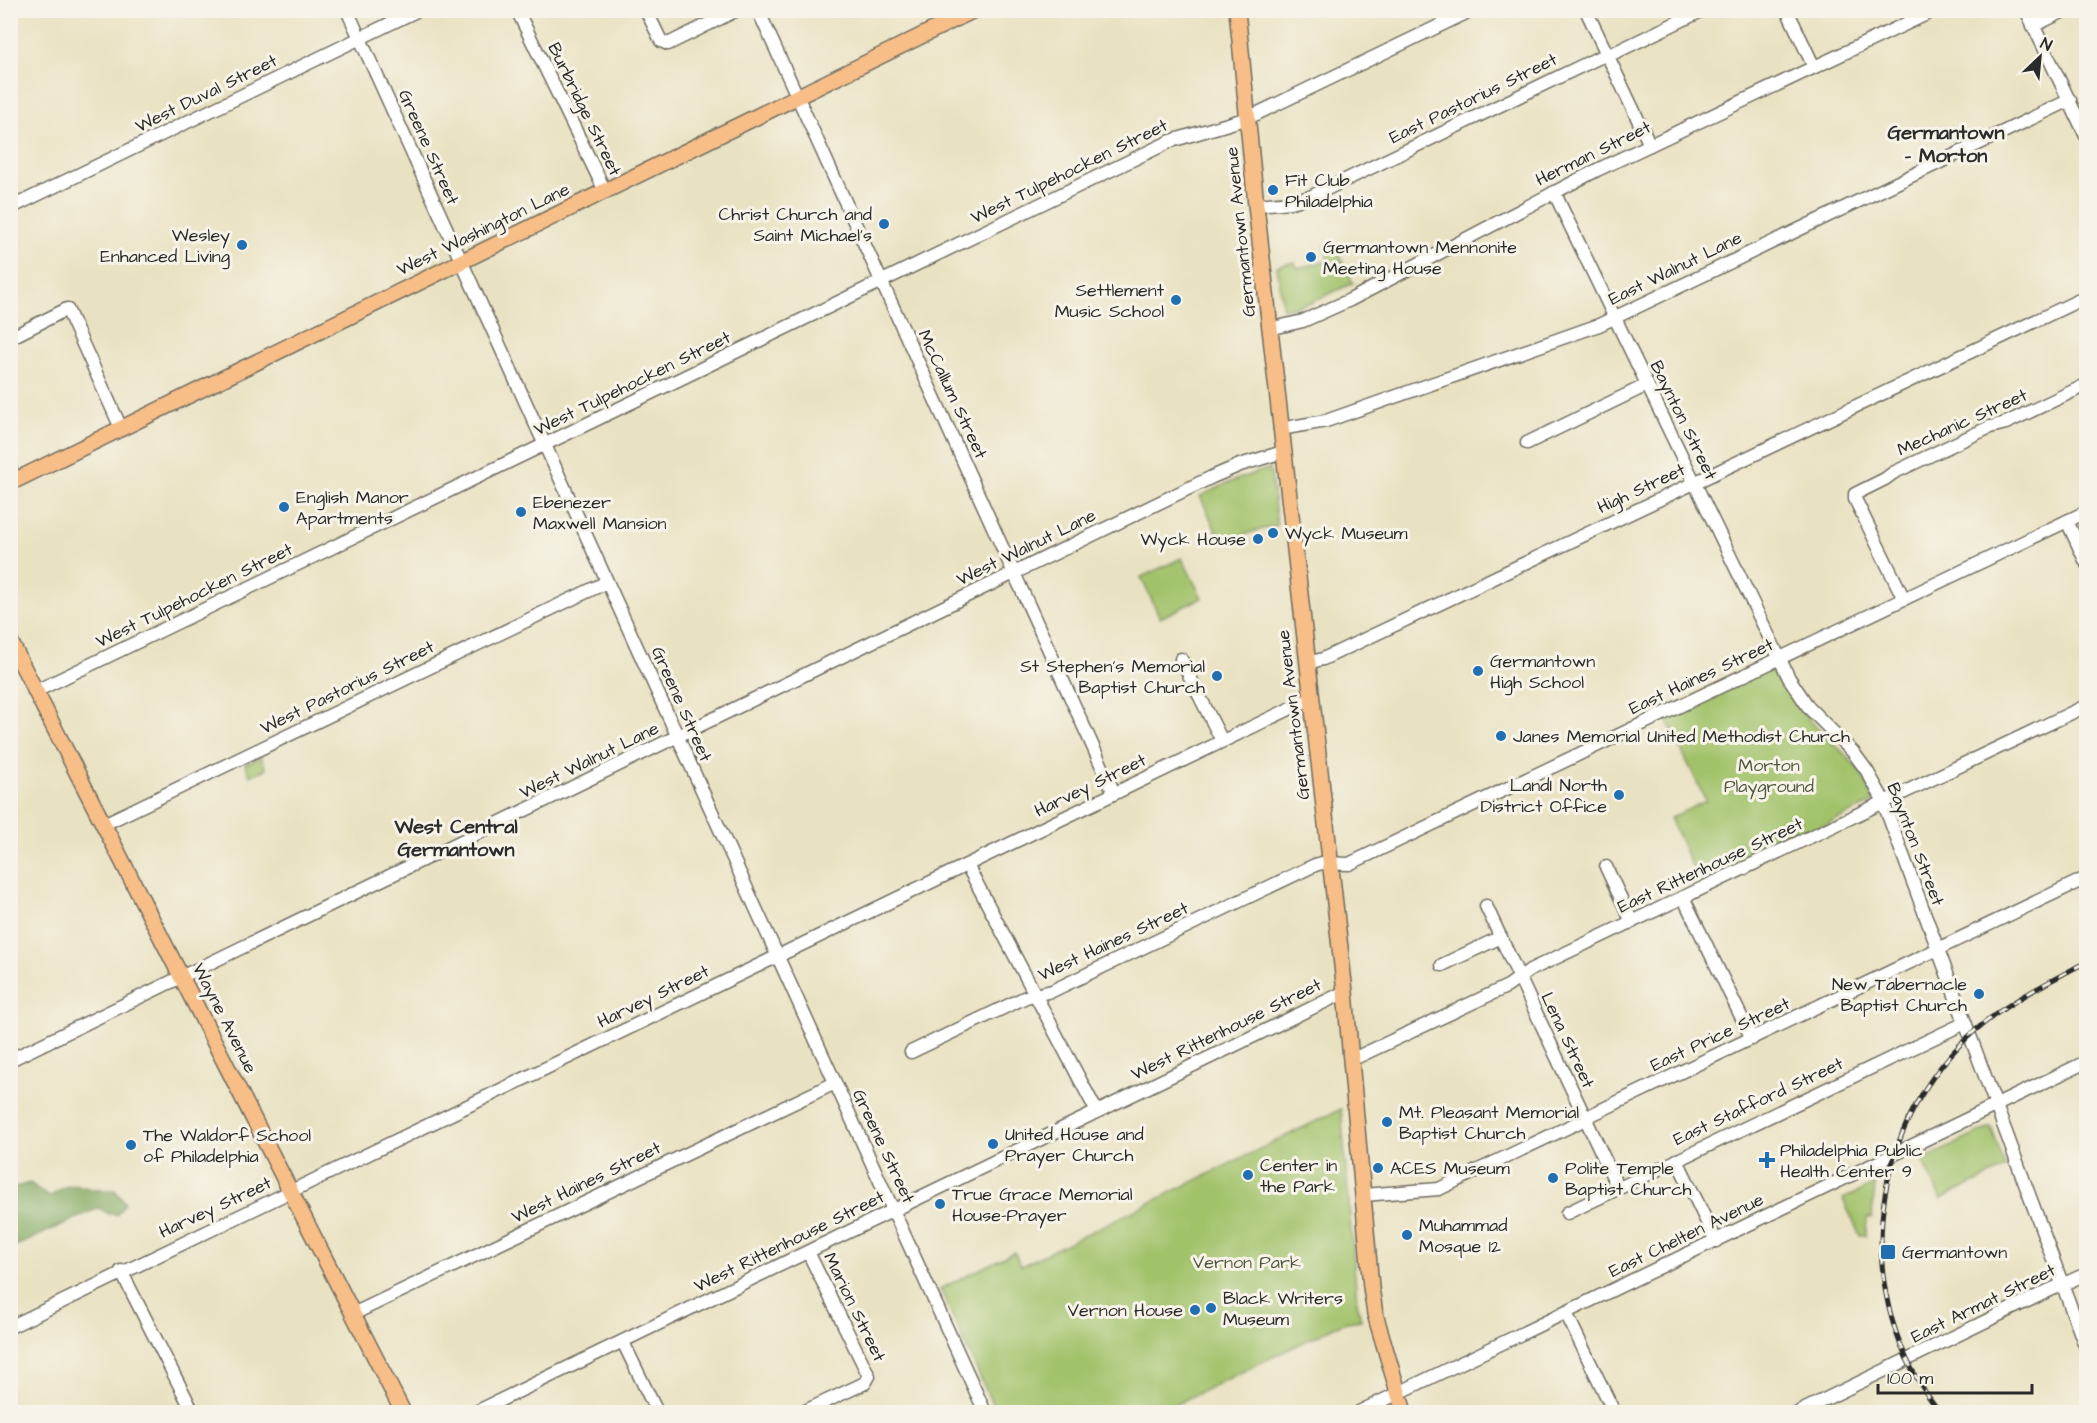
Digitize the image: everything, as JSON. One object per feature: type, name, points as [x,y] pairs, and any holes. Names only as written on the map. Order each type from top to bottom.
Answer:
[{"type":"main road","name":"West Washington Lane","points":[[12,477],[121,428],[974,10]]},
{"type":"main road","name":"Germantown Avenue","points":[[1237,10],[1269,329],[1345,992],[1372,1300],[1404,1413]]},
{"type":"main road","name":"Wayne Avenue","points":[[10,641],[404,1413]]},
{"type":"street","name":"Greene Street","points":[[347,10],[985,1413]]},
{"type":"street","name":"West Duval Street","points":[[10,208],[418,10]]},
{"type":"street","name":"Burbridge Street","points":[[517,10],[605,191]]},
{"type":"street","points":[[646,10],[664,44],[737,10]]},
{"type":"street","name":"McCallum Street","points":[[758,10],[1114,793]]},
{"type":"street","name":"West Tulpehocken Street","points":[[36,692],[1171,141],[1248,118],[1472,10]]},
{"type":"street","points":[[1586,10],[1650,145]]},
{"type":"street","name":"East Pastorius Street","points":[[1256,205],[1291,202],[1310,197],[1703,10]]},
{"type":"street","points":[[1787,10],[1814,67]]},
{"type":"street","name":"Herman Street","points":[[1269,329],[1303,321],[1350,300],[1554,192],[1935,10]]},
{"type":"street","points":[[2026,10],[2086,136]]},
{"type":"street","points":[[2034,26],[2066,10]]},
{"type":"street","name":"East Walnut Lane","points":[[1281,429],[1345,415],[1588,329],[2070,100]]},
{"type":"street","name":"Baynton Street","points":[[1554,192],[1801,698],[1853,752],[1873,780],[2086,1348]]},
{"type":"street","name":"High Street","points":[[1307,663],[1323,659],[2086,297]]},
{"type":"street","points":[[10,338],[67,309],[121,428]]},
{"type":"street","points":[[1527,443],[1647,385]]},
{"type":"street","name":"Mechanic Street","points":[[1904,599],[1854,495],[1903,468],[2086,385]]},
{"type":"street","name":"West Walnut Lane","points":[[10,1060],[1225,471],[1283,452]]},
{"type":"street","name":"East Haines Street","points":[[1330,863],[1349,864],[2086,512]]},
{"type":"street","points":[[2067,521],[2086,562]]},
{"type":"street","name":"West Pastorius Street","points":[[104,824],[607,582]]},
{"type":"street","points":[[1181,659],[1222,741]]},
{"type":"street","name":"Harvey Street","points":[[10,1326],[1310,699]]},
{"type":"street","name":"East Rittenhouse Street","points":[[1351,1060],[1508,986],[1530,970],[2086,706]]},
{"type":"street","name":"West Haines Street","points":[[911,1052],[1026,997],[1052,991],[1315,865],[1330,863]]},
{"type":"street","points":[[967,865],[1097,1112]]},
{"type":"street","points":[[1606,867],[1632,922]]},
{"type":"street","name":"East Price Street","points":[[1363,1195],[1439,1189],[2086,879]]},
{"type":"street","points":[[1683,897],[1752,1039]]},
{"type":"street","name":"Lena Street","points":[[1486,906],[1618,1188]]},
{"type":"street","points":[[1442,965],[1501,938]]},
{"type":"street","name":"West Rittenhouse Street","points":[[476,1413],[1345,992]]},
{"type":"street","name":"East Stafford Street","points":[[1567,1213],[1965,1023]]},
{"type":"street","name":"East Chelten Avenue","points":[[1359,1413],[2086,1062]]},
{"type":"street","name":"West Haines Street","points":[[353,1314],[835,1083]]},
{"type":"street","points":[[1677,1160],[1716,1241]]},
{"type":"street","name":"Marion Street","points":[[802,1413],[868,1379],[868,1374],[808,1252]]},
{"type":"street","points":[[121,1272],[193,1413]]},
{"type":"street","name":"East Armat Street","points":[[1799,1413],[1819,1408],[2086,1274]]},
{"type":"street","points":[[1566,1313],[1614,1413]]},
{"type":"street","points":[[622,1342],[657,1413]]},
{"type":"green space","points":[[1334,244],[1353,283],[1310,303],[1283,309],[1277,266],[1295,262],[1297,268],[1328,261],[1325,246]]},
{"type":"green space","points":[[1270,468],[1277,525],[1221,541],[1200,496],[1230,482]]},
{"type":"green space","points":[[1182,558],[1202,598],[1160,618],[1141,577]]},
{"type":"green space","name":"Morton Playground","points":[[1772,668],[1778,670],[1791,695],[1807,717],[1862,775],[1873,800],[1872,803],[1700,884],[1670,818],[1706,801],[1666,718]]},
{"type":"green space","points":[[261,757],[266,769],[250,776],[245,764]]},
{"type":"green space","name":"Vernon Park","points":[[1341,1109],[1357,1301],[1361,1320],[1346,1322],[1332,1328],[1160,1412],[996,1412],[940,1289],[1014,1252],[1021,1266]]},
{"type":"green space","points":[[1991,1127],[2006,1168],[1941,1199],[1922,1160]]},
{"type":"green space","points":[[30,1183],[49,1197],[64,1187],[77,1185],[95,1190],[115,1190],[125,1203],[117,1215],[109,1214],[99,1208],[11,1248],[11,1188]]},
{"type":"green space","points":[[1875,1184],[1872,1218],[1867,1218],[1866,1236],[1860,1236],[1843,1199]]},
{"type":"railway","points":[[1940,1412],[1911,1368],[1892,1321],[1883,1271],[1882,1220],[1890,1169],[1908,1121],[1934,1076],[1968,1037],[2009,1005],[2086,962]]},
{"type":"place","name":"Fit Club Philadelphia","points":[[1273,190]]},
{"type":"place","name":"Christ Church and Saint Michael's","points":[[884,224]]},
{"type":"place","name":"Wesley Enhanced Living","points":[[242,245]]},
{"type":"place","name":"Germantown Mennonite Meeting House","points":[[1311,257]]},
{"type":"place","name":"Settlement Music School","points":[[1176,300]]},
{"type":"place","name":"English Manor Apartments","points":[[284,507]]},
{"type":"place","name":"Ebenezer Maxwell Mansion","points":[[521,512]]},
{"type":"place","name":"Wyck Museum","points":[[1273,533]]},
{"type":"place","name":"Wyck House","points":[[1258,539]]},
{"type":"place","name":"Germantown High School","points":[[1478,671]]},
{"type":"place","name":"St Stephen's Memorial Baptist Church","points":[[1217,676]]},
{"type":"place","name":"Janes Memorial United Methodist Church","points":[[1501,736]]},
{"type":"place","name":"LandI North District Office","points":[[1619,795]]},
{"type":"place","name":"New Tabernacle Baptist Church","points":[[1979,994]]},
{"type":"place","name":"Mt. Pleasant Memorial Baptist Church","points":[[1387,1122]]},
{"type":"place","name":"United House and Prayer Church","points":[[993,1144]]},
{"type":"place","name":"The Waldorf School of Philadelphia","points":[[131,1145]]},
{"type":"place","name":"Philadelphia Public Health Center 9","points":[[1767,1160]]},
{"type":"place","name":"ACES Museum","points":[[1378,1168]]},
{"type":"place","name":"Center in the Park","points":[[1248,1175]]},
{"type":"place","name":"Polite Temple Baptist Church","points":[[1553,1178]]},
{"type":"place","name":"True Grace Memorial House-Prayer","points":[[940,1204]]},
{"type":"place","name":"Muhammad Mosque 12","points":[[1407,1235]]},
{"type":"place","name":"Germantown","points":[[1888,1252]]},
{"type":"place","name":"Black Writers Museum","points":[[1211,1308]]},
{"type":"place","name":"Vernon House","points":[[1195,1310]]},
{"type":"district","name":"Germantown - Morton","points":[[1946,144]]},
{"type":"district","name":"West Central Germantown","points":[[456,838]]}]
